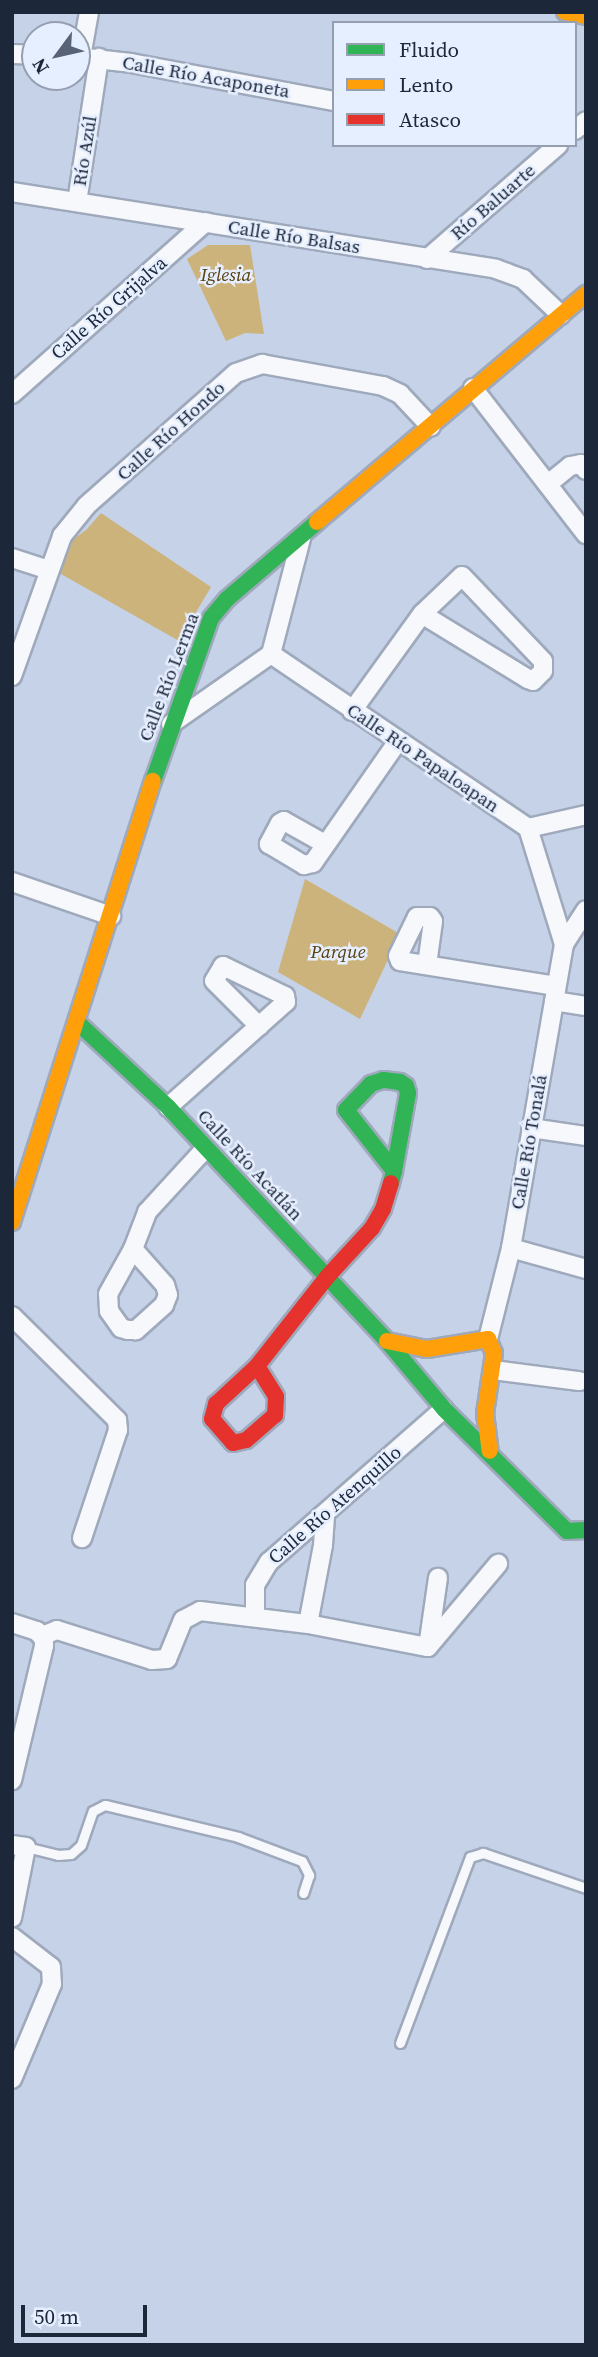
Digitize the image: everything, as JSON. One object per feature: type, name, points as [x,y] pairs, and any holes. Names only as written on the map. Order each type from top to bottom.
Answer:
[{"type":"street","points":[[565,12],[586,16]]},
{"type":"street","name":"Calle Río Acaponeta","points":[[91,58],[332,101]]},
{"type":"street","name":"Río Azúl","points":[[76,202],[99,58]]},
{"type":"street","name":"Río Baluarte","points":[[427,259],[556,147]]},
{"type":"street","name":"Calle Río Balsas","points":[[12,192],[508,272],[523,279],[561,315]]},
{"type":"street","name":"Calle Río Grijalva","points":[[12,394],[206,222]]},
{"type":"street","name":"Calle Río Lerma","points":[[12,1222],[171,724],[211,618],[227,599],[301,539],[473,388],[586,294]]},
{"type":"street","name":"Calle Río Hondo","points":[[12,676],[62,536],[86,506],[236,373],[262,364],[383,386],[400,394],[430,427]]},
{"type":"street","points":[[473,388],[586,534]]},
{"type":"street","points":[[548,484],[570,466],[581,464],[586,470]]},
{"type":"street","points":[[171,724],[271,654],[301,539]]},
{"type":"street","points":[[12,558],[48,570]]},
{"type":"street","points":[[352,711],[422,614],[462,576],[545,666],[537,678],[528,680],[422,614]]},
{"type":"street","name":"Calle Río Papaloapan","points":[[271,654],[528,828]]},
{"type":"street","points":[[325,844],[289,823],[280,823],[269,844],[309,866],[325,844],[398,741]]},
{"type":"street","points":[[528,828],[586,815]]},
{"type":"street","name":"Calle Río Tonalá","points":[[528,828],[564,944]]},
{"type":"street","points":[[12,882],[111,916]]},
{"type":"street","name":"Calle Río Tonalá","points":[[488,1339],[511,1248],[564,944],[586,910]]},
{"type":"street","points":[[426,965],[555,993],[586,1006]]},
{"type":"street","name":"Calle Río Acatlán","points":[[77,1023],[168,1107],[387,1341],[444,1409],[490,1451],[567,1531],[586,1530]]},
{"type":"street","points":[[168,1107],[259,1026]]},
{"type":"street","points":[[257,1366],[276,1397],[275,1415],[241,1444],[233,1443],[212,1419],[211,1412],[216,1404],[257,1366],[327,1277],[372,1228],[383,1209],[394,1171],[408,1093],[406,1086],[400,1082],[383,1080],[371,1084],[346,1111],[394,1171]]},
{"type":"street","points":[[531,1128],[586,1136]]},
{"type":"street","points":[[133,1250],[147,1212],[205,1149]]},
{"type":"street","points":[[511,1248],[586,1269]]},
{"type":"street","points":[[12,1316],[117,1420],[118,1430],[82,1538]]},
{"type":"street","points":[[387,1341],[427,1349],[488,1339],[494,1353],[485,1413],[490,1451]]},
{"type":"street","points":[[415,1376],[427,1349]]},
{"type":"street","points":[[493,1370],[579,1381]]},
{"type":"street","name":"Calle Río Atenquillo","points":[[255,1616],[255,1585],[268,1562],[444,1409]]},
{"type":"street","points":[[461,1423],[485,1413]]},
{"type":"street","points":[[308,1624],[323,1545],[325,1515]]},
{"type":"street","points":[[428,1647],[498,1564]]},
{"type":"street","points":[[428,1647],[438,1578]]},
{"type":"street","points":[[42,1636],[57,1630],[152,1660],[167,1659],[183,1620],[189,1614],[200,1611],[308,1624],[428,1647]]},
{"type":"street","points":[[12,1623],[37,1631],[42,1636],[44,1646],[16,1752],[12,1780]]},
{"type":"street","points":[[12,1918],[19,1846]]},
{"type":"street","points":[[12,1937],[51,1967],[52,1984],[12,2078]]},
{"type":"lane","points":[[19,1846],[58,1855],[71,1854],[81,1845],[93,1811],[105,1805],[239,1837],[302,1861],[309,1875],[303,1894]]},
{"type":"lane","points":[[400,2043],[470,1857],[483,1853],[586,1888]]},
{"type":"green space","name":"Iglesia","points":[[208,245],[250,245],[264,334],[245,333],[226,341],[187,259]]},
{"type":"green space","points":[[101,513],[211,587],[179,641],[54,570],[60,549],[86,530]]},
{"type":"green space","name":"Parque","points":[[305,879],[400,934],[360,1019],[278,972]]},
{"type":"traffic: fast","points":[[153,781],[211,618],[227,599],[317,522]]},
{"type":"traffic: fast","points":[[77,1022],[168,1107],[387,1341],[444,1409],[567,1531],[586,1530]]},
{"type":"traffic: fast","points":[[391,1183],[394,1171],[408,1093],[406,1086],[400,1082],[383,1080],[371,1084],[346,1110],[394,1171]]},
{"type":"traffic: slow","points":[[565,12],[586,16]]},
{"type":"traffic: slow","points":[[317,522],[586,294]]},
{"type":"traffic: slow","points":[[12,1222],[153,781]]},
{"type":"traffic: slow","points":[[387,1341],[427,1349],[488,1339],[494,1353],[485,1413],[490,1451]]},
{"type":"traffic: jam","points":[[257,1366],[276,1397],[275,1415],[246,1440],[233,1443],[212,1419],[216,1404],[257,1366],[327,1277],[372,1228],[383,1209],[391,1183]]}]
